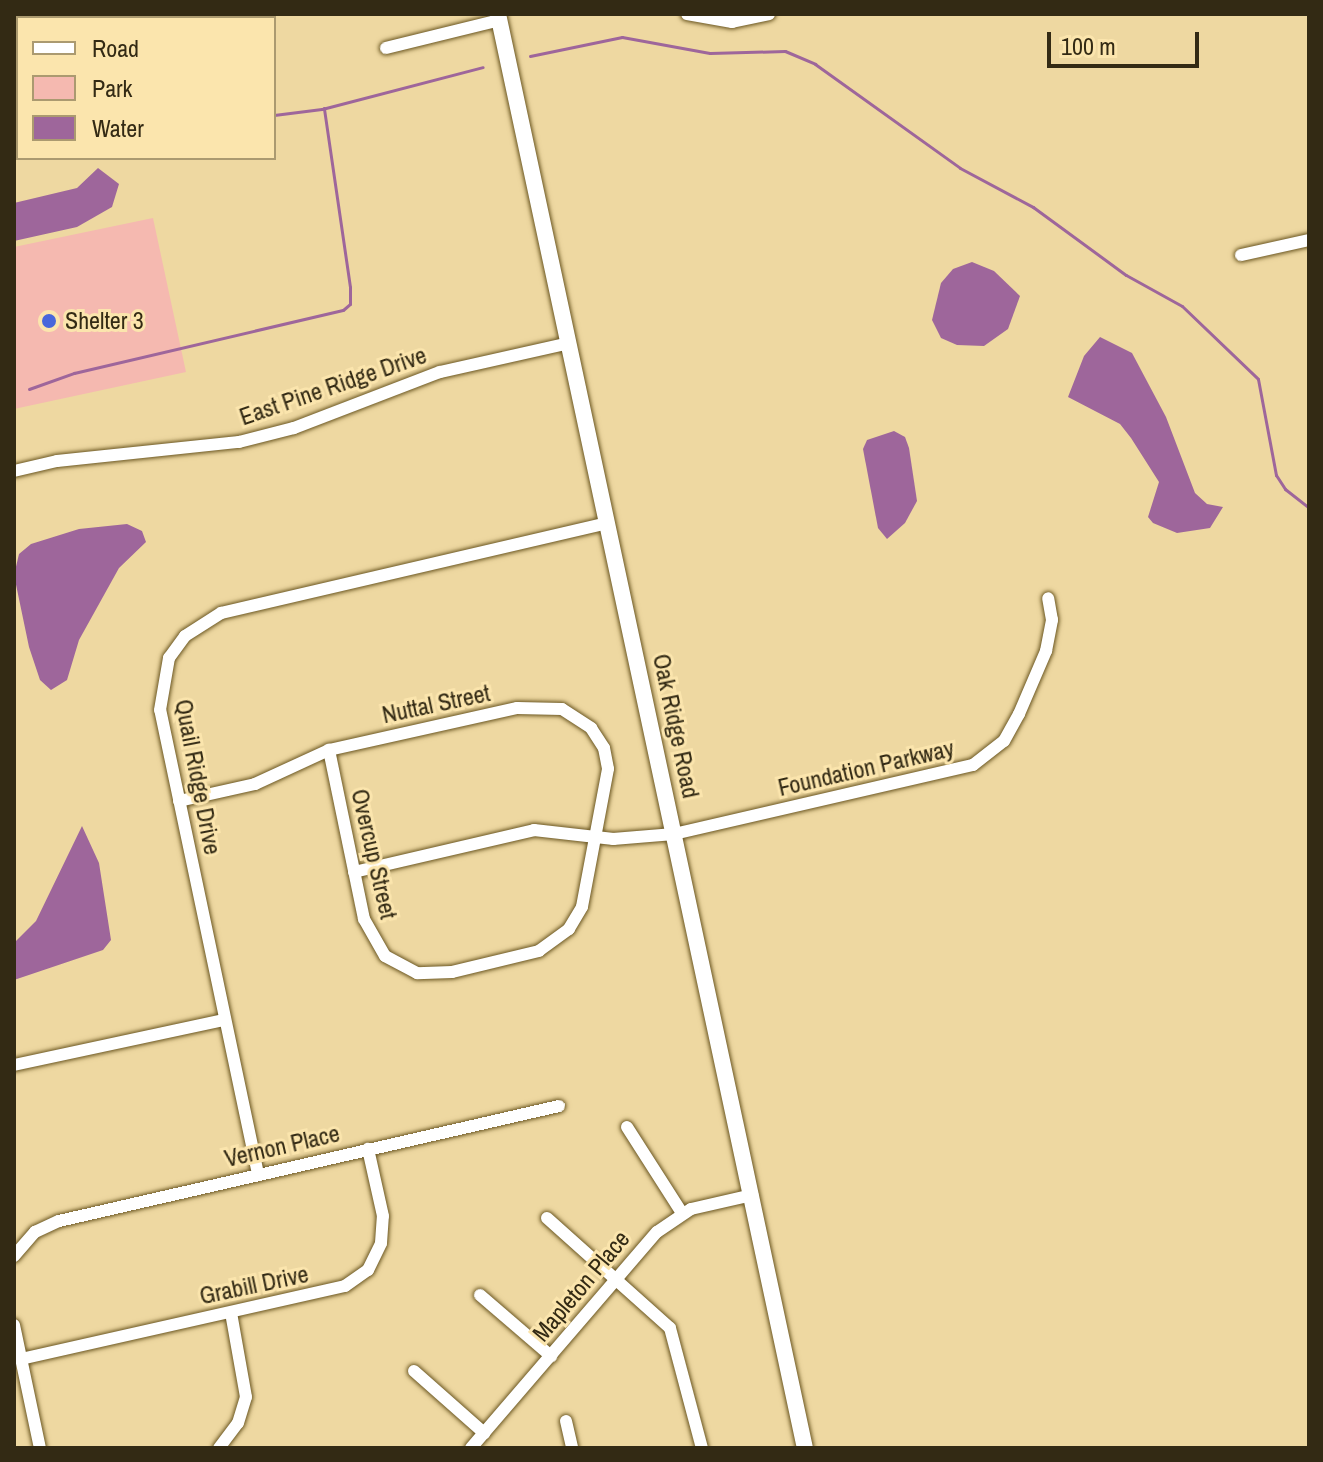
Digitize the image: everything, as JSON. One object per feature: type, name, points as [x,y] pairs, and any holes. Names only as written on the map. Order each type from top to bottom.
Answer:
[{"type":"street","points":[[687,14],[732,22],[769,14]]},
{"type":"street","points":[[386,48],[499,17]]},
{"type":"street","name":"Oak Ridge Road","points":[[499,17],[805,1448]]},
{"type":"street","points":[[1241,255],[1309,240]]},
{"type":"street","name":"East Pine Ridge Drive","points":[[14,471],[57,461],[239,442],[294,428],[440,372],[570,343]]},
{"type":"street","name":"Quail Ridge Drive","points":[[258,1174],[160,710],[161,683],[176,648],[206,620],[608,523]]},
{"type":"street","name":"Foundation Parkway","points":[[354,872],[525,831],[597,838],[674,834],[973,765],[1004,741],[1019,714],[1046,651],[1052,620],[1048,598]]},
{"type":"street","name":"Nuttal Street","points":[[179,801],[255,784],[329,750],[517,708],[562,709],[585,722],[604,748],[608,781],[597,838]]},
{"type":"street","name":"Overcup Street","points":[[329,750],[364,919],[380,951],[411,971],[442,973],[532,953],[563,936],[582,907],[597,838]]},
{"type":"street","points":[[14,1065],[224,1020]]},
{"type":"street","name":"Vernon Place","points":[[14,1256],[22,1244],[59,1221],[559,1106]]},
{"type":"street","points":[[627,1127],[682,1213]]},
{"type":"street","name":"Grabill Drive","points":[[21,1359],[339,1289],[368,1270],[383,1227],[368,1149]]},
{"type":"street","name":"Mapleton Place","points":[[471,1448],[657,1232],[682,1213],[752,1195]]},
{"type":"street","points":[[547,1218],[657,1312],[675,1337],[702,1448]]},
{"type":"street","points":[[480,1295],[551,1356]]},
{"type":"street","points":[[219,1448],[238,1423],[246,1397],[231,1313]]},
{"type":"street","points":[[14,1325],[40,1448]]},
{"type":"street","points":[[414,1371],[484,1433]]},
{"type":"street","points":[[566,1421],[572,1448]]},
{"type":"green space","points":[[153,218],[186,372],[14,409],[14,247]]},
{"type":"water","points":[[98,168],[119,184],[112,207],[77,227],[14,241],[14,203],[77,188]]},
{"type":"water","points":[[972,262],[994,271],[1020,296],[1008,329],[984,346],[957,345],[941,338],[932,320],[941,283],[953,269]]},
{"type":"water","points":[[1100,337],[1132,353],[1166,417],[1195,493],[1207,504],[1223,507],[1210,528],[1177,533],[1153,523],[1148,517],[1159,482],[1131,438],[1120,424],[1068,397],[1084,356]]},
{"type":"water","points":[[894,431],[905,437],[909,448],[917,501],[905,523],[887,539],[878,528],[863,449],[867,440]]},
{"type":"water","points":[[127,524],[142,531],[146,542],[119,568],[79,640],[67,680],[51,690],[40,680],[29,647],[14,575],[19,554],[31,544],[79,529]]},
{"type":"water","points":[[82,826],[99,863],[111,940],[103,950],[14,980],[14,943],[36,921]]},
{"type":"waterway","points":[[530,56],[622,37],[710,53],[785,51],[815,64],[960,168],[1033,207],[1126,275],[1182,306],[1258,379],[1276,475],[1285,489],[1309,508]]},
{"type":"waterway","points":[[276,115],[322,109],[483,67]]},
{"type":"waterway","points":[[29,389],[74,373],[343,310],[350,304],[324,108]]},
{"type":"place","name":"Shelter 3","points":[[49,321]]}]
